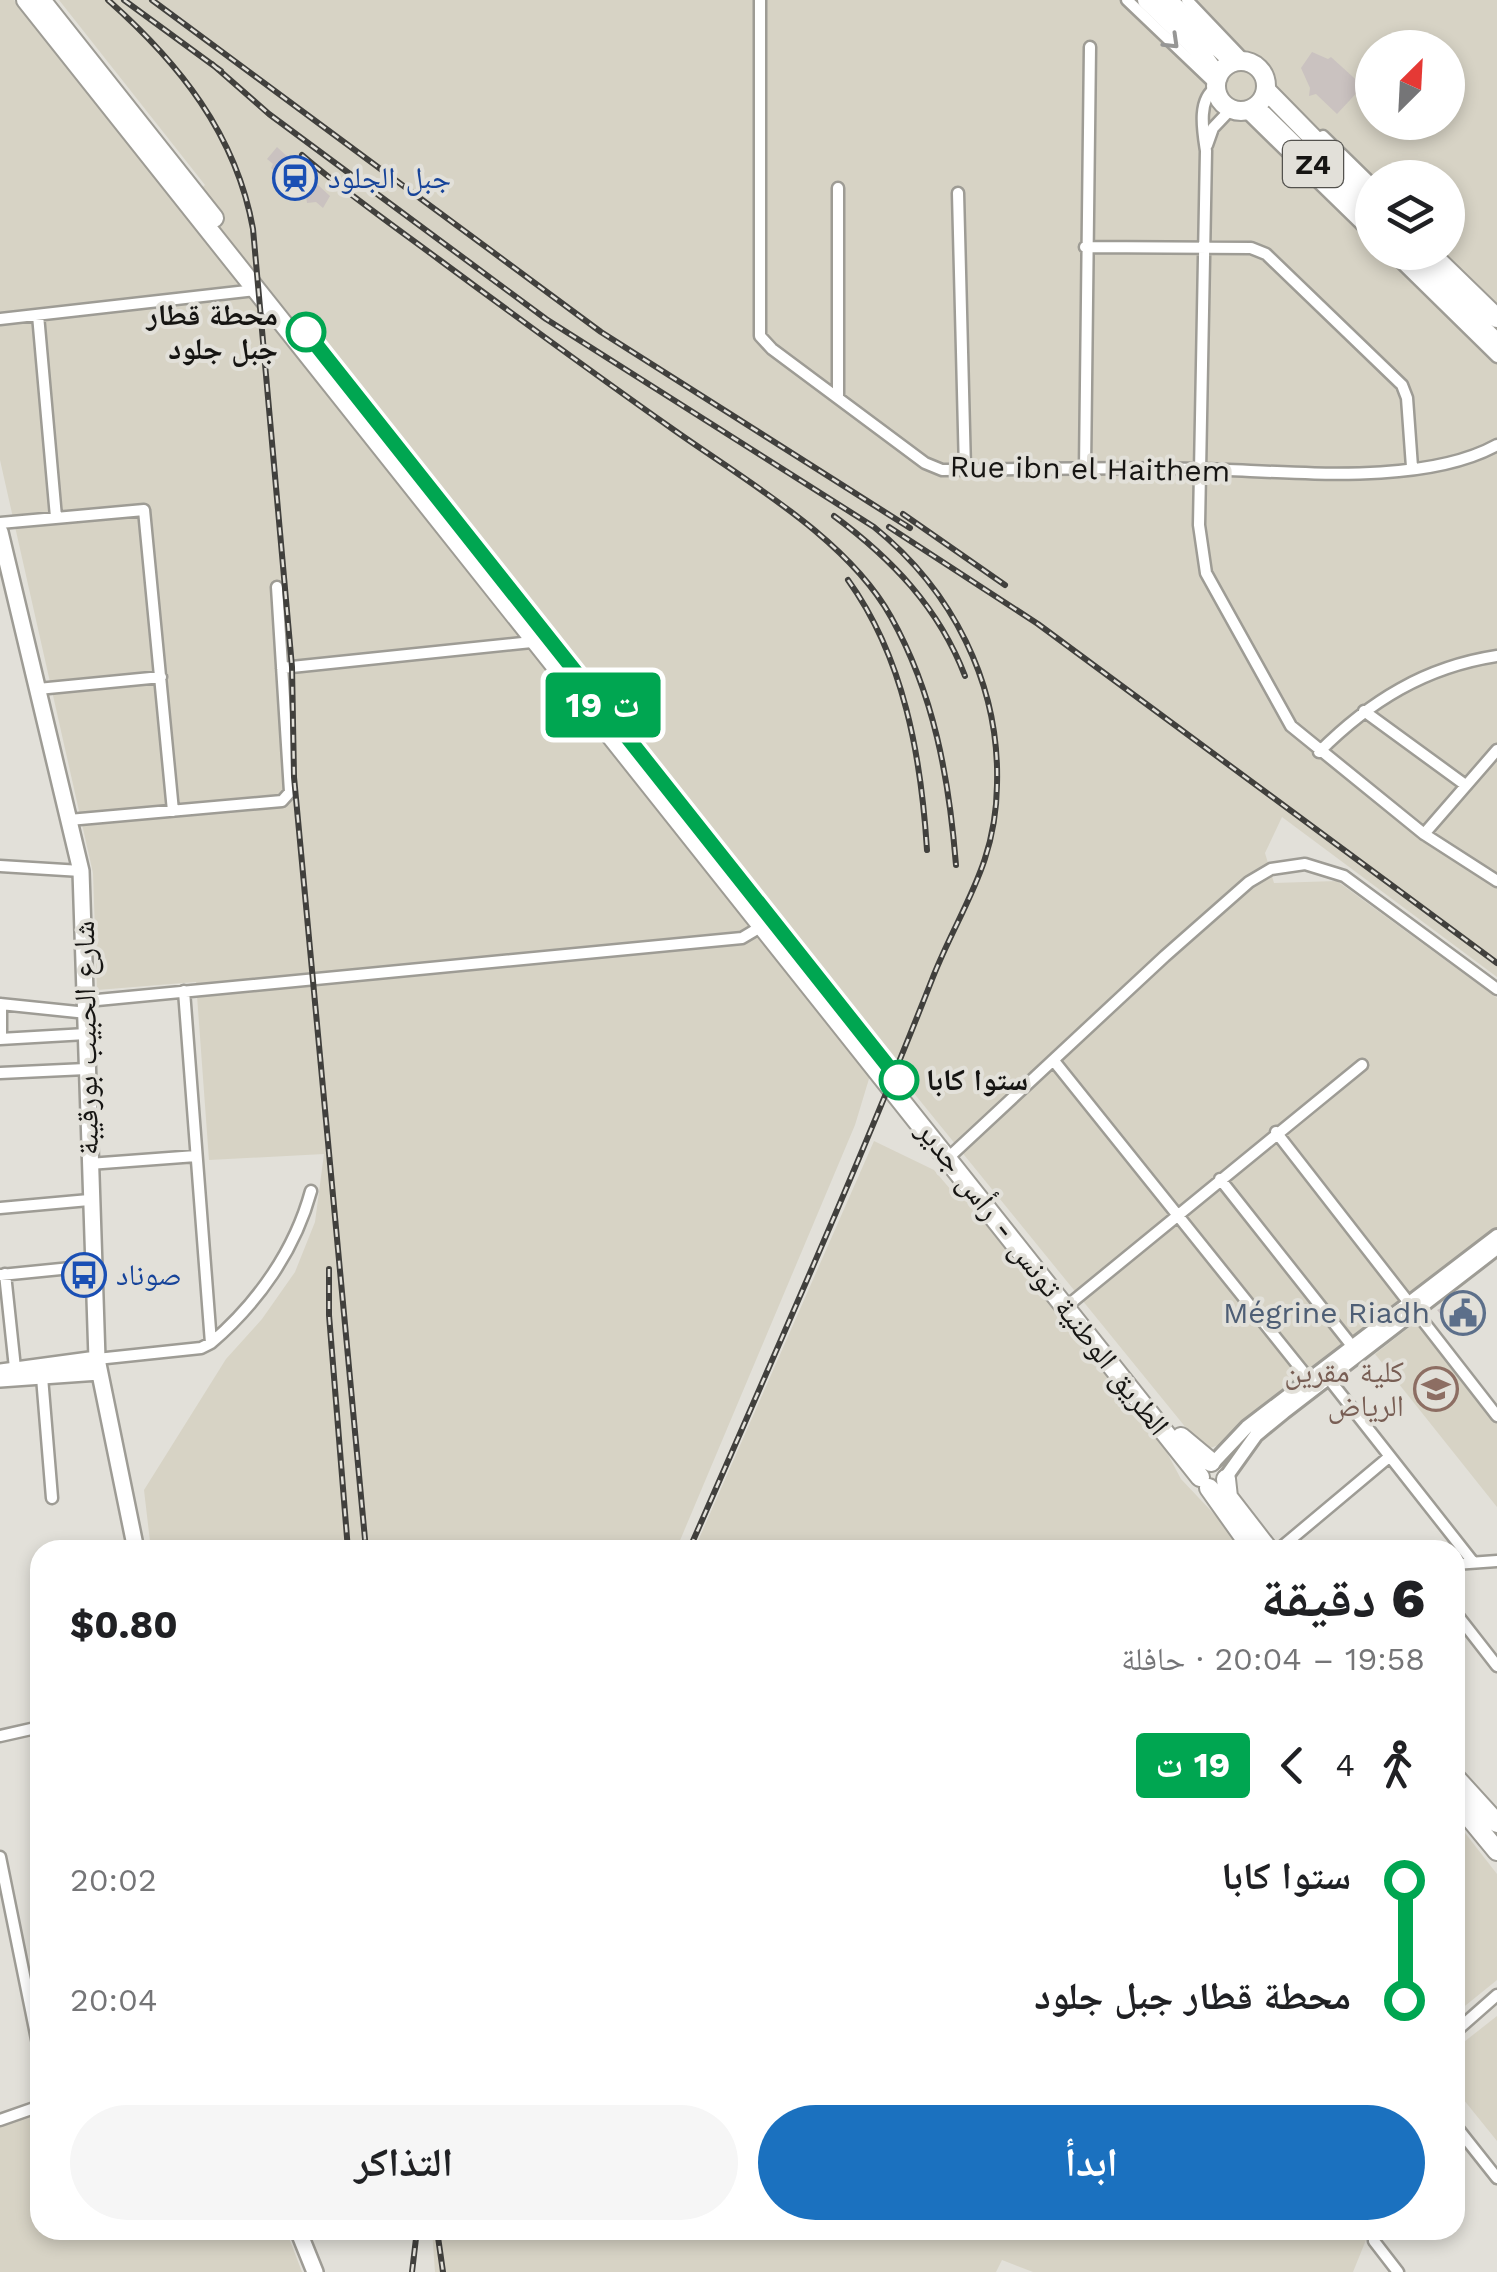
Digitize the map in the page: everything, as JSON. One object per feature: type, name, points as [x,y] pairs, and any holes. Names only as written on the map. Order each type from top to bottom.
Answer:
[{"type":"main road","name":"الطريق الوطنية تونس - رأس جدير","points":[[26,0],[256,290],[546,642]]},
{"type":"main road","name":"الطريق الوطنية تونس - رأس جدير","points":[[41,0],[950,1157],[1214,1474],[1261,1540]]},
{"type":"main road","points":[[1147,0],[1197,48],[1217,84],[1221,100],[1242,110],[1266,85],[1259,68],[1240,62],[1167,0]]},
{"type":"main road","points":[[1217,84],[1240,62]]},
{"type":"main road","name":"Z4","points":[[1266,85],[1355,180]]},
{"type":"main road","name":"Z4","points":[[1242,110],[1263,115],[1355,205]]},
{"type":"main road","points":[[1422,270],[1497,343]]},
{"type":"main road","points":[[1448,270],[1497,318]]},
{"type":"main road","name":"شارع الحبيب بورقيبة","points":[[0,532],[81,871],[89,1200],[98,1366],[134,1540]]},
{"type":"main road","name":"الطريق الوطنية تونس - رأس جدير","points":[[950,1157],[1214,1474],[1248,1540]]},
{"type":"main road","points":[[5,1373],[98,1366]]},
{"type":"main road","points":[[5,1373],[42,1377],[98,1366]]},
{"type":"main road","points":[[1465,1788],[1496,1821]]},
{"type":"main road","points":[[1465,1812],[1497,1852]]},
{"type":"main road","points":[[302,2240],[314,2272]]},
{"type":"street","name":"Rue ibn el Haithem","points":[[760,0],[758,329],[767,345],[933,468],[1356,474],[1471,457],[1497,445]]},
{"type":"street","points":[[1127,0],[1217,84],[1206,97],[1203,112],[1206,151],[1199,547],[1206,573],[1284,716],[1319,752],[1424,834],[1497,881]]},
{"type":"street","points":[[1187,0],[1240,62]]},
{"type":"street","points":[[1085,470],[1090,47]]},
{"type":"street","points":[[1266,85],[1355,168]]},
{"type":"street","points":[[1206,151],[1210,133],[1242,110],[1355,219]]},
{"type":"street","points":[[838,188],[838,398]]},
{"type":"street","points":[[958,193],[965,470]]},
{"type":"street","points":[[1085,247],[1252,248],[1266,254],[1402,385],[1407,398],[1412,467]]},
{"type":"street","points":[[1409,270],[1497,356]]},
{"type":"street","points":[[1460,270],[1497,306]]},
{"type":"street","points":[[0,319],[256,290]]},
{"type":"street","points":[[38,314],[56,517]]},
{"type":"street","points":[[0,523],[144,510],[173,811]]},
{"type":"street","points":[[68,820],[287,798],[290,792],[277,587]]},
{"type":"street","points":[[282,668],[546,642]]},
{"type":"street","points":[[1319,752],[1364,711],[1424,674],[1497,656]]},
{"type":"street","points":[[38,689],[161,677]]},
{"type":"street","points":[[1364,711],[1464,784]]},
{"type":"street","points":[[1424,834],[1497,750]]},
{"type":"street","points":[[950,1157],[1239,890],[1260,874],[1284,865],[1315,866],[1344,876],[1497,989]]},
{"type":"street","points":[[0,866],[81,871]]},
{"type":"street","points":[[86,1034],[0,1039],[1,1004],[87,1007],[184,991],[742,938],[769,923]]},
{"type":"street","points":[[184,991],[210,1343]]},
{"type":"street","points":[[1054,1061],[1177,1214],[1389,1457],[1455,1540]]},
{"type":"street","points":[[1072,1302],[1362,1065]]},
{"type":"street","points":[[0,1073],[86,1069]]},
{"type":"street","points":[[1276,1132],[1497,1416]]},
{"type":"street","points":[[88,1164],[196,1156]]},
{"type":"street","points":[[1220,1179],[1356,1349]]},
{"type":"street","points":[[98,1366],[201,1348],[210,1343],[268,1280],[288,1252],[311,1190]]},
{"type":"street","points":[[0,1208],[89,1200]]},
{"type":"street","points":[[1214,1474],[1318,1378],[1412,1305],[1491,1253],[1497,1234]]},
{"type":"street","points":[[5,1373],[2,1274],[92,1266]]},
{"type":"street","points":[[42,1377],[52,1498]]},
{"type":"street","points":[[1290,1540],[1389,1457]]},
{"type":"street","points":[[1465,1552],[1473,1562]]},
{"type":"street","points":[[1465,1563],[1497,1561]]},
{"type":"street","points":[[1465,1625],[1497,1666]]},
{"type":"street","points":[[0,1736],[30,1729]]},
{"type":"street","points":[[0,1857],[5,1910],[30,2013]]},
{"type":"street","points":[[1465,2023],[1497,1995]]},
{"type":"street","points":[[0,2120],[30,2110]]},
{"type":"street","points":[[1465,2138],[1497,2178]]},
{"type":"street","points":[[1374,2242],[1398,2272]]},
{"type":"shaded area","points":[[0,0],[14,0],[181,208],[205,185],[59,0],[1497,0],[1497,977],[1282,817],[1265,853],[1274,883],[1337,881],[1497,998],[1497,1249],[1228,1442],[1204,1450],[878,1049],[855,1125],[680,1540],[150,1540],[144,1490],[226,1359],[262,1319],[295,1272],[315,1222],[324,1154],[209,1160],[196,982],[97,990],[93,873],[0,460]]},
{"type":"shaded area","points":[[874,1141],[934,1170],[951,1190],[959,1190],[1119,1387],[1115,1403],[1125,1408],[1129,1401],[1156,1432],[1181,1479],[1239,1540],[698,1540]]},
{"type":"shaded area","name":"كلية مقرين الرياض","points":[[1416,1322],[1497,1424],[1497,1507],[1375,1354]]},
{"type":"shaded area","points":[[1465,1833],[1497,1874],[1497,1980],[1465,2006]]},
{"type":"shaded area","points":[[1497,2016],[1497,2141],[1465,2101],[1465,2041]]},
{"type":"shaded area","points":[[30,2113],[30,2240],[290,2240],[302,2272],[0,2272],[0,2125]]},
{"type":"shaded area","points":[[433,2240],[1366,2240],[1353,2272],[1033,2272],[1002,2260],[996,2272],[435,2272]]},
{"type":"building","points":[[1312,52],[1331,57],[1355,79],[1355,95],[1337,114],[1316,94],[1309,96],[1310,88],[1301,68]]},
{"type":"building","name":"جبل الجلود","points":[[277,147],[330,196],[323,208],[316,202],[307,203],[305,190],[293,180],[287,187],[275,176],[278,174],[267,159]]},
{"type":"building","name":"Mégrine Riadh","points":[[1459,1299],[1471,1315],[1453,1328],[1437,1310]]},
{"type":"railway","points":[[108,0],[158,49],[201,102],[233,162],[253,229],[292,667],[294,777],[365,1540]]},
{"type":"railway","points":[[124,0],[221,71]]},
{"type":"railway","points":[[152,0],[601,332],[910,528]]},
{"type":"railway","points":[[212,64],[269,114],[546,319],[874,527],[902,552],[948,609],[980,675],[996,747],[997,785],[991,839],[984,862],[693,1540]]},
{"type":"railway","points":[[302,155],[528,325],[793,513],[849,562],[891,617],[929,706],[944,769],[956,865]]},
{"type":"railway","points":[[903,514],[1005,585]]},
{"type":"railway","points":[[834,516],[912,587],[942,628],[965,676]]},
{"type":"railway","points":[[889,527],[1038,624],[1497,963]]},
{"type":"railway","points":[[848,580],[883,642],[906,709],[920,779],[927,850]]},
{"type":"railway","points":[[329,1269],[329,1315],[347,1540]]},
{"type":"railway","points":[[412,2272],[416,2240]]},
{"type":"railway","points":[[438,2240],[443,2272]]},
{"type":"bus line","points":[[306,332],[899,1080]]},
{"type":"place","name":"جبل الجلود","points":[[295,178]]},
{"type":"place","name":"محطة قطار جبل جلود","points":[[306,332]]},
{"type":"place","name":"ستوا كابا","points":[[899,1080]]},
{"type":"place","name":"صوناد","points":[[84,1275]]},
{"type":"place","name":"Mégrine Riadh","points":[[1463,1313]]},
{"type":"place","name":"كلية مقرين الرياض","points":[[1436,1389]]}]
